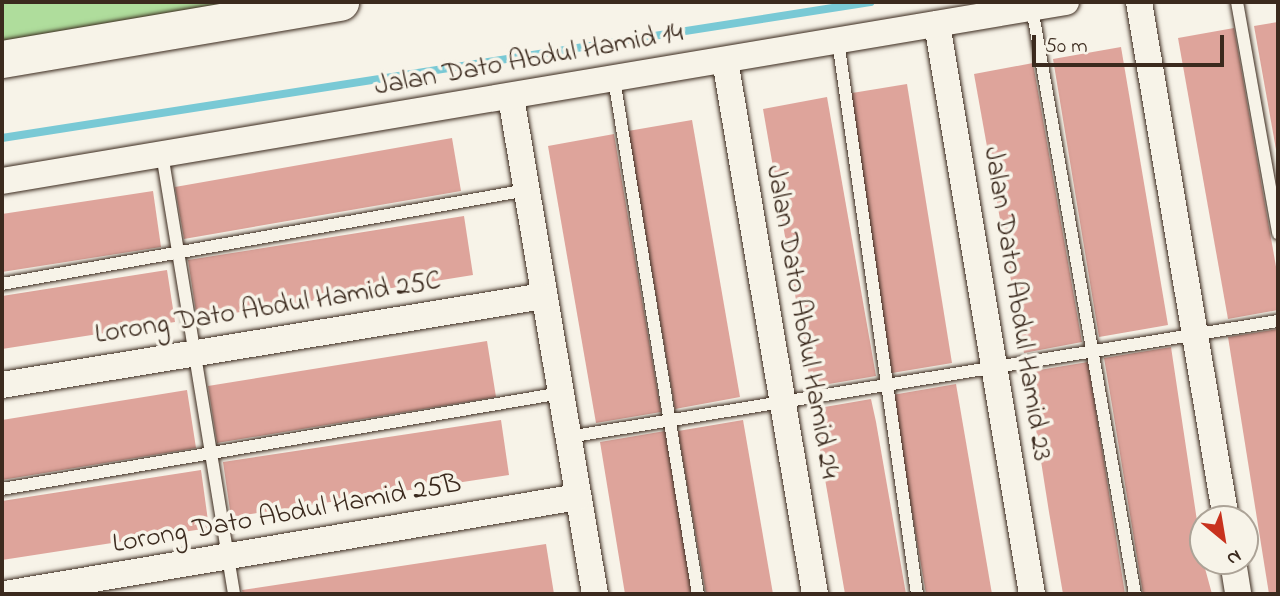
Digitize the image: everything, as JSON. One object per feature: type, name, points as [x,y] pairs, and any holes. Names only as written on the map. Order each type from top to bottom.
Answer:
[{"type":"street","points":[[2,59],[340,2]]},
{"type":"street","name":"Jalan Dato Abdul Hamid 14","points":[[2,181],[1066,2]]},
{"type":"street","points":[[1139,2],[1224,505]]},
{"type":"street","name":"Jalan Dato Abdul Hamid 23","points":[[937,24],[1032,594]]},
{"type":"street","name":"Jalan Dato Abdul Hamid 24","points":[[725,60],[814,594]]},
{"type":"street","points":[[511,97],[595,594]]},
{"type":"street","name":"Lorong Dato Abdul Hamid 25C","points":[[2,385],[544,296]]},
{"type":"street","name":"Lorong Dato Abdul Hamid 25B","points":[[5,594],[578,497]]},
{"type":"street","points":[[1235,575],[1238,594]]},
{"type":"lane","points":[[1237,2],[1278,233]]},
{"type":"lane","points":[[1032,8],[1096,351],[1135,594]]},
{"type":"lane","points":[[838,41],[883,384],[918,594]]},
{"type":"lane","points":[[614,79],[698,594]]},
{"type":"lane","points":[[162,155],[234,594]]},
{"type":"lane","points":[[2,285],[527,190]]},
{"type":"lane","points":[[568,437],[1278,321]]},
{"type":"lane","points":[[2,489],[561,393]]},
{"type":"green space","points":[[2,2],[288,2],[2,46]]},
{"type":"building","points":[[1278,22],[1278,155],[1277,155],[1254,26]]},
{"type":"building","points":[[1234,28],[1278,278],[1278,310],[1228,319],[1178,38]]},
{"type":"building","points":[[1121,47],[1168,325],[1099,337],[1053,59]]},
{"type":"building","points":[[1033,63],[1082,342],[1024,353],[974,74]]},
{"type":"building","points":[[907,84],[952,363],[892,373],[846,94]]},
{"type":"building","points":[[827,97],[876,376],[811,387],[763,109]]},
{"type":"building","points":[[692,120],[740,397],[675,409],[628,131]]},
{"type":"building","points":[[614,134],[661,412],[596,423],[548,146]]},
{"type":"building","points":[[452,138],[461,191],[184,239],[175,187]]},
{"type":"building","points":[[153,191],[161,247],[2,272],[2,214]]},
{"type":"building","points":[[464,216],[473,275],[197,319],[188,260]]},
{"type":"building","points":[[167,270],[175,322],[2,349],[2,296]]},
{"type":"building","points":[[1278,329],[1278,594],[1269,594],[1259,531],[1259,505],[1255,505],[1228,337]]},
{"type":"building","points":[[487,341],[496,397],[217,443],[208,386]]},
{"type":"building","points":[[1171,347],[1195,505],[1189,505],[1189,575],[1207,575],[1212,594],[1143,594],[1104,358]]},
{"type":"building","points":[[1088,362],[1125,594],[1063,594],[1049,512],[1027,372]]},
{"type":"building","points":[[956,384],[992,594],[926,594],[892,395]]},
{"type":"building","points":[[187,390],[196,448],[2,480],[2,420]]},
{"type":"building","points":[[871,399],[906,594],[845,594],[813,409]]},
{"type":"building","points":[[501,420],[509,475],[231,517],[223,462]]},
{"type":"building","points":[[743,420],[773,594],[706,594],[678,431]]},
{"type":"building","points":[[665,431],[692,594],[625,594],[600,442]]},
{"type":"building","points":[[201,470],[209,528],[2,560],[2,501]]},
{"type":"building","points":[[546,544],[554,594],[243,594],[242,590]]},
{"type":"waterway","points":[[2,138],[870,2]]}]
